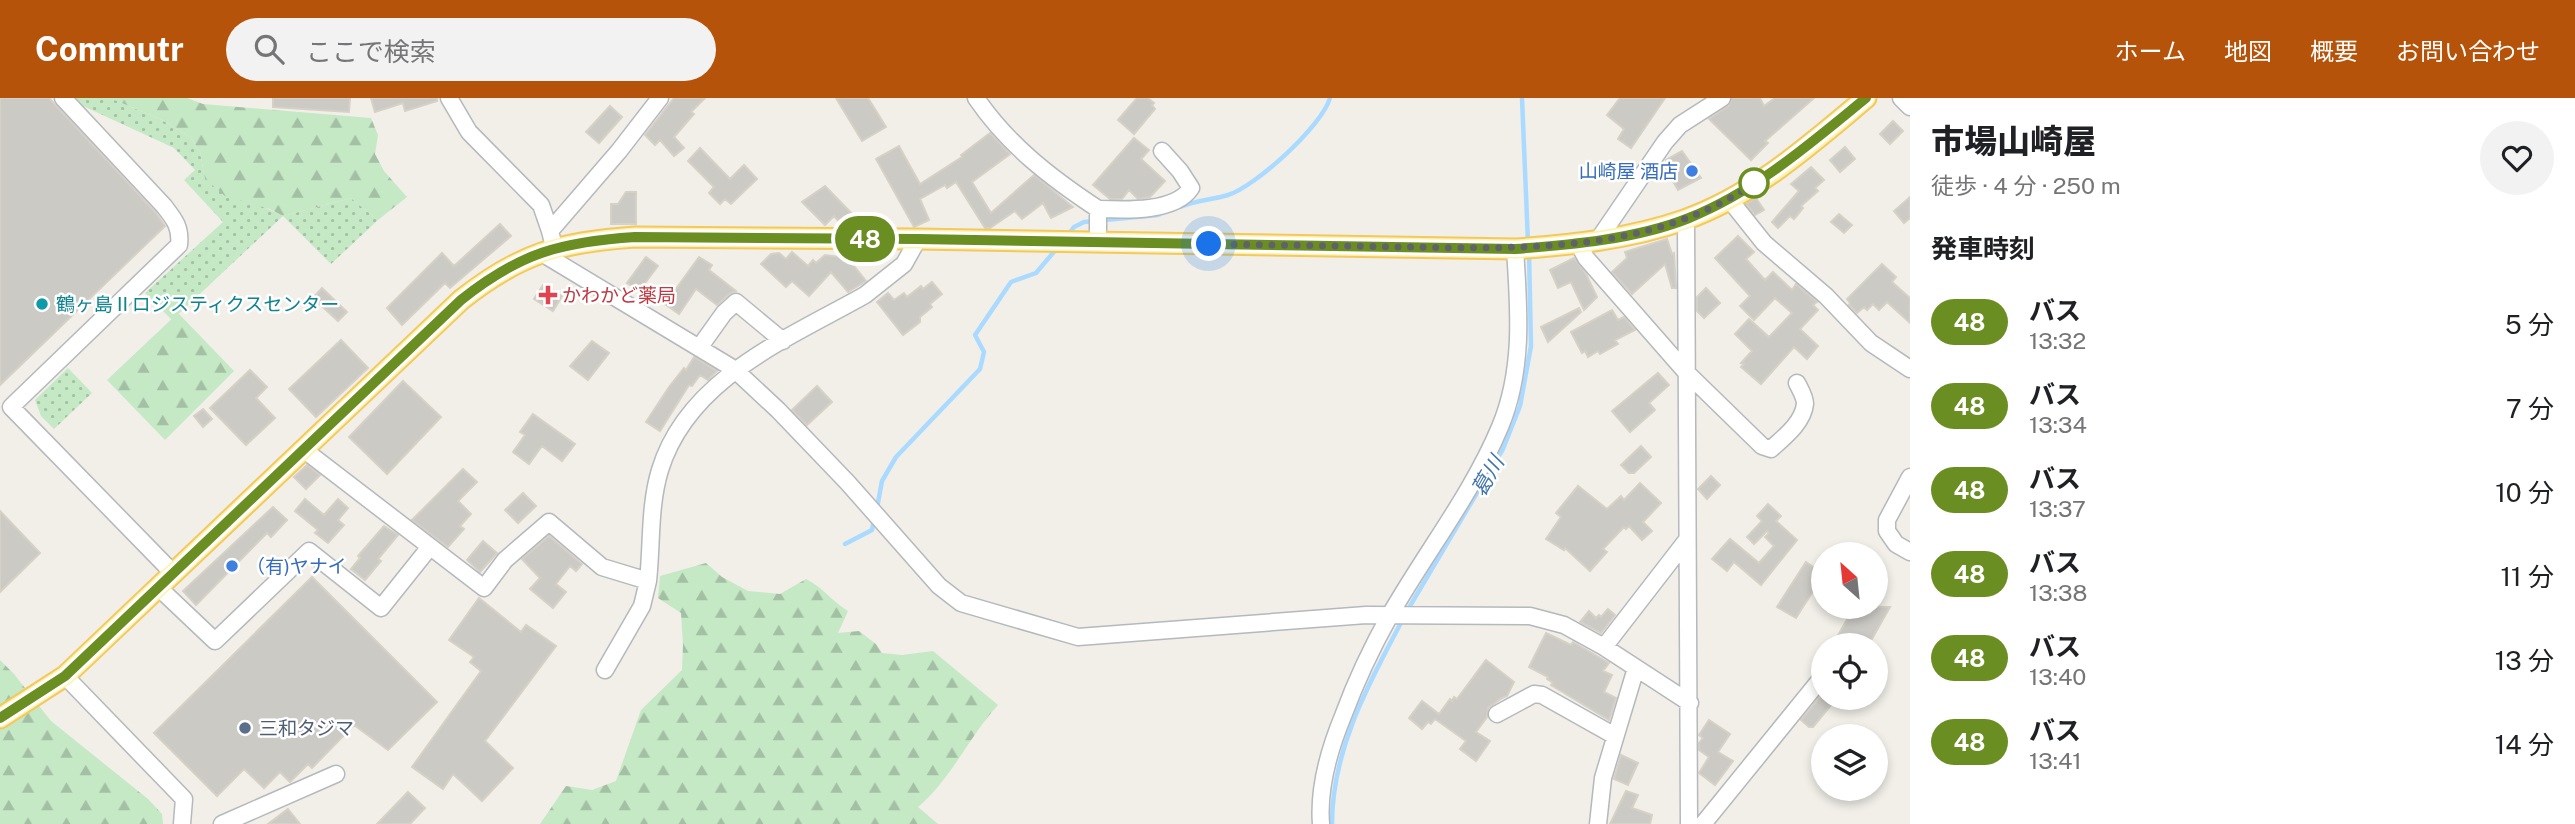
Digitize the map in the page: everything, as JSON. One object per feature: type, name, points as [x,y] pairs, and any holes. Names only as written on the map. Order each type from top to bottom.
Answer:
[{"type":"main road","points":[[0,718],[65,676],[461,300],[485,281],[548,243],[635,237],[1523,248],[1578,243],[1665,226],[1729,199],[1790,161],[1866,98]]},
{"type":"street","points":[[62,98],[164,206],[177,223],[179,245],[6,412],[173,573]]},
{"type":"street","points":[[449,98],[469,132],[541,205],[548,243],[699,348],[734,369],[778,410],[848,483],[939,586],[961,603],[1078,637],[1391,615],[1530,615],[1564,625],[1604,647],[1689,703]]},
{"type":"street","points":[[548,243],[660,98]]},
{"type":"street","points":[[976,98],[999,129],[1033,163],[1098,209],[1142,210],[1188,194],[1191,188],[1180,171],[1161,151]]},
{"type":"street","points":[[1598,240],[1665,142],[1680,125],[1722,98]]},
{"type":"street","points":[[1901,98],[1910,107]]},
{"type":"street","points":[[1729,199],[1764,243],[1826,296],[1871,343],[1910,369]]},
{"type":"street","points":[[1098,209],[1098,243]]},
{"type":"street","points":[[1686,219],[1689,824]]},
{"type":"street","points":[[606,670],[642,606],[651,558],[649,534],[659,473],[666,453],[696,408],[734,369],[882,283],[904,264],[918,239]]},
{"type":"street","points":[[1578,243],[1586,258],[1685,371],[1762,446],[1771,449],[1788,434],[1801,417],[1805,404],[1797,383]]},
{"type":"street","points":[[1321,824],[1320,809],[1330,748],[1367,659],[1475,478],[1500,426],[1514,379],[1523,248]]},
{"type":"street","points":[[699,348],[724,313],[736,302],[783,341]]},
{"type":"street","points":[[303,449],[484,588],[505,560],[549,522],[602,567],[648,581]]},
{"type":"street","points":[[1910,477],[1888,520],[1887,531],[1896,544],[1910,552]]},
{"type":"street","points":[[1604,647],[1686,541]]},
{"type":"street","points":[[158,587],[215,642],[309,551],[381,608],[429,548]]},
{"type":"street","points":[[1598,824],[1603,778],[1636,668]]},
{"type":"street","points":[[65,676],[184,799],[185,822]]},
{"type":"street","points":[[1703,824],[1811,691]]},
{"type":"street","points":[[1497,714],[1535,694],[1542,695],[1615,736]]},
{"type":"street","points":[[222,824],[336,774]]},
{"type":"green space","points":[[74,98],[110,98],[162,120],[190,137],[200,152],[205,179],[283,216],[172,320],[145,293],[223,222],[184,180],[195,170],[174,148],[81,105]]},
{"type":"green space","points":[[110,98],[187,98],[203,104],[371,118],[378,135],[375,154],[384,171],[407,197],[378,220],[351,198],[283,216],[270,209],[225,196],[205,179],[200,152],[190,137],[162,120]]},
{"type":"green space","points":[[351,198],[378,220],[331,264],[283,216]]},
{"type":"green space","points":[[178,313],[234,371],[165,440],[107,380]]},
{"type":"green space","points":[[68,368],[92,393],[54,429],[41,416],[35,400]]},
{"type":"green space","points":[[706,563],[722,577],[748,591],[780,594],[806,579],[848,611],[838,633],[859,631],[876,644],[882,653],[902,655],[933,651],[998,705],[941,783],[918,807],[938,824],[540,824],[566,786],[592,790],[616,781],[641,710],[682,670],[681,613],[658,598],[660,576]]},
{"type":"green space","points":[[0,660],[51,721],[148,799],[162,814],[163,824],[0,824]]},
{"type":"building","name":"鶴ヶ島Ⅱロジスティクスセンター","points":[[0,98],[49,98],[165,226],[0,385]]},
{"type":"building","points":[[273,98],[350,98],[349,112],[273,107]]},
{"type":"building","points":[[371,98],[437,98],[437,101],[405,111],[403,103],[375,112]]},
{"type":"building","points":[[674,98],[705,98],[691,112],[694,114],[674,137],[684,148],[674,156],[660,140],[655,145],[645,135]]},
{"type":"building","points":[[836,98],[868,98],[886,127],[862,141]]},
{"type":"building","points":[[1137,98],[1148,98],[1154,103],[1152,105],[1155,109],[1134,134],[1118,120]]},
{"type":"building","points":[[1620,98],[1665,98],[1631,148],[1618,139],[1624,129],[1607,115]]},
{"type":"building","points":[[1732,98],[1760,98],[1764,106],[1775,98],[1814,98],[1765,141],[1768,143],[1751,160],[1709,119],[1728,106]]},
{"type":"building","points":[[610,106],[622,117],[599,143],[586,132]]},
{"type":"building","points":[[1893,121],[1903,131],[1890,144],[1880,134]]},
{"type":"building","points":[[990,133],[1010,154],[972,182],[991,213],[1034,175],[1073,207],[1051,218],[1043,203],[1022,219],[1015,211],[990,228],[985,228],[956,182],[920,199],[929,220],[914,227],[876,159],[899,146],[920,184],[962,157],[961,155]]},
{"type":"building","points":[[1134,138],[1149,150],[1141,159],[1165,181],[1150,197],[1138,199],[1129,190],[1122,199],[1110,199],[1093,185]]},
{"type":"building","points":[[1845,147],[1855,159],[1840,172],[1830,160]]},
{"type":"building","points":[[700,148],[730,179],[744,165],[757,179],[731,204],[725,199],[720,204],[709,193],[714,187],[688,161]]},
{"type":"building","points":[[1682,151],[1701,178],[1678,190],[1666,169],[1670,167],[1666,160]]},
{"type":"building","points":[[1811,167],[1824,180],[1815,188],[1818,191],[1801,206],[1803,208],[1794,219],[1790,216],[1778,228],[1772,222],[1799,191],[1791,184]]},
{"type":"building","points":[[825,186],[858,220],[851,226],[842,225],[834,216],[825,225],[802,202]]},
{"type":"building","points":[[626,192],[636,192],[636,224],[611,224],[611,204],[618,204]]},
{"type":"building","points":[[1910,197],[1910,218],[1904,223],[1894,211]]},
{"type":"building","points":[[1756,198],[1764,210],[1755,215],[1746,204]]},
{"type":"building","points":[[1839,214],[1852,225],[1844,233],[1831,222]]},
{"type":"building","points":[[500,224],[511,236],[450,288],[445,283],[402,325],[387,308],[442,253],[454,266]]},
{"type":"building","points":[[1738,236],[1754,252],[1746,259],[1765,280],[1773,272],[1792,290],[1796,284],[1817,302],[1813,305],[1818,310],[1800,329],[1818,346],[1807,359],[1794,347],[1761,384],[1741,367],[1744,364],[1741,363],[1752,351],[1735,334],[1749,319],[1769,337],[1792,313],[1775,298],[1754,320],[1740,306],[1750,296],[1715,258]]},
{"type":"building","points":[[1667,239],[1672,254],[1674,253],[1676,288],[1672,288],[1665,264],[1632,294],[1612,272],[1627,258],[1625,252]]},
{"type":"building","points":[[792,252],[808,266],[813,260],[816,263],[825,255],[841,255],[843,258],[846,256],[866,281],[848,292],[831,272],[809,296],[792,281],[786,287],[761,264],[771,254],[779,253],[786,259]]},
{"type":"building","points":[[646,257],[658,266],[639,291],[627,283]]},
{"type":"building","points":[[699,257],[712,265],[709,270],[736,291],[717,305],[696,289],[679,314],[665,304]]},
{"type":"building","points":[[1574,258],[1586,274],[1597,297],[1584,310],[1571,282],[1558,288],[1550,270]]},
{"type":"building","points":[[1882,264],[1896,277],[1892,282],[1910,298],[1910,323],[1887,302],[1879,310],[1873,304],[1867,310],[1864,307],[1857,313],[1849,305],[1847,299]]},
{"type":"building","points":[[932,282],[942,294],[930,304],[932,307],[920,317],[920,322],[903,335],[877,302],[888,293],[894,300],[904,293],[907,297],[921,286],[923,289]]},
{"type":"building","points":[[543,285],[562,296],[553,311],[534,299]]},
{"type":"building","points":[[322,288],[347,312],[338,321],[313,298]]},
{"type":"building","points":[[1706,288],[1720,303],[1704,318],[1697,311],[1697,297]]},
{"type":"building","points":[[1579,308],[1581,312],[1548,342],[1541,327]]},
{"type":"building","points":[[1612,310],[1618,320],[1624,317],[1635,330],[1615,340],[1618,344],[1588,357],[1585,351],[1582,353],[1571,332]]},
{"type":"building","points":[[341,340],[368,368],[316,417],[289,389]]},
{"type":"building","points":[[592,341],[609,353],[588,380],[570,366]]},
{"type":"building","points":[[694,357],[717,371],[708,380],[700,375],[692,386],[689,385],[660,431],[646,422],[669,387],[684,368],[686,370]]},
{"type":"building","points":[[250,370],[267,387],[256,398],[275,418],[246,445],[210,408]]},
{"type":"building","points":[[1658,373],[1669,385],[1649,403],[1655,410],[1630,432],[1612,411]]},
{"type":"building","points":[[403,381],[441,417],[387,474],[349,437]]},
{"type":"building","points":[[817,386],[832,402],[807,425],[792,410]]},
{"type":"building","points":[[203,409],[212,419],[203,427],[194,416]]},
{"type":"building","points":[[533,414],[575,444],[562,461],[542,446],[529,464],[513,452],[525,435],[520,432]]},
{"type":"building","points":[[1641,446],[1651,457],[1634,473],[1629,473],[1621,465]]},
{"type":"building","points":[[307,465],[320,475],[306,489],[294,477]]},
{"type":"building","points":[[463,469],[477,482],[458,501],[471,514],[460,526],[464,529],[448,547],[412,520]]},
{"type":"building","points":[[1711,476],[1720,485],[1707,499],[1698,489]]},
{"type":"building","points":[[1640,483],[1661,503],[1643,522],[1652,531],[1642,540],[1629,526],[1626,529],[1624,527],[1603,549],[1607,552],[1590,571],[1565,548],[1564,550],[1546,539],[1561,517],[1556,513],[1578,486],[1607,509],[1621,496],[1624,500]]},
{"type":"building","points":[[523,493],[536,506],[518,523],[505,510]]},
{"type":"building","points":[[305,499],[324,515],[338,499],[348,508],[338,520],[344,525],[328,543],[315,533],[318,530],[295,511]]},
{"type":"building","points":[[1768,504],[1781,516],[1776,521],[1797,540],[1761,585],[1734,562],[1727,571],[1712,559],[1730,539],[1759,563],[1774,546],[1765,537],[1769,533],[1767,531],[1754,544],[1747,537],[1762,521],[1757,516]]},
{"type":"building","points":[[273,507],[287,520],[271,537],[267,533],[196,605],[183,591]]},
{"type":"building","points":[[0,511],[40,553],[0,592]]},
{"type":"building","points":[[384,526],[398,535],[365,580],[351,569],[360,558],[358,556]]},
{"type":"building","points":[[549,536],[582,564],[576,571],[570,566],[556,584],[566,592],[553,608],[530,589],[540,578],[522,559]]},
{"type":"building","points":[[483,541],[497,553],[480,572],[467,560]]},
{"type":"building","points":[[1806,562],[1811,565],[1811,594],[1796,618],[1777,607]]},
{"type":"building","points":[[312,577],[437,702],[388,750],[354,725],[312,768],[308,764],[290,782],[280,772],[264,788],[244,769],[217,796],[154,733]]},
{"type":"building","points":[[479,598],[521,632],[526,625],[556,646],[485,741],[513,768],[482,801],[453,774],[443,789],[412,767],[481,671],[470,662],[474,657],[449,640]]},
{"type":"building","points":[[1608,609],[1615,615],[1601,633],[1580,622],[1589,611],[1596,618],[1599,615],[1601,617]]},
{"type":"building","points":[[1847,620],[1883,620],[1875,633],[1839,633]]},
{"type":"building","points":[[1546,633],[1571,645],[1573,642],[1609,663],[1603,671],[1612,675],[1604,692],[1616,698],[1609,720],[1551,685],[1553,683],[1548,677],[1529,667]]},
{"type":"building","points":[[1486,660],[1514,682],[1507,696],[1488,708],[1487,717],[1476,732],[1490,741],[1476,761],[1460,749],[1466,741],[1435,719],[1422,729],[1409,718],[1422,701],[1439,714],[1450,699],[1457,699]]},
{"type":"building","points":[[1811,708],[1811,710],[1827,710],[1811,727],[1801,720]]},
{"type":"building","points":[[1709,720],[1730,734],[1718,752],[1733,761],[1715,785],[1699,773],[1709,757],[1699,750],[1699,743],[1703,738],[1699,735]]},
{"type":"building","points":[[1621,755],[1638,763],[1628,785],[1614,779]]},
{"type":"building","points":[[1626,791],[1638,795],[1632,808],[1652,815],[1650,824],[1610,824]]},
{"type":"building","points":[[408,792],[425,808],[410,824],[377,824]]},
{"type":"building","points":[[288,809],[300,824],[268,824]]},
{"type":"waterway","points":[[1180,207],[1228,195],[1255,180],[1302,139],[1315,124],[1330,98]]},
{"type":"waterway","name":"葛川","points":[[1522,98],[1528,243]]},
{"type":"waterway","points":[[1068,235],[1074,227],[1084,222],[1158,215],[1165,212]]},
{"type":"waterway","points":[[877,508],[882,481],[896,457],[980,369],[984,352],[975,335],[1011,282],[1036,273],[1058,247]]},
{"type":"waterway","name":"葛川","points":[[1407,611],[1503,449],[1520,406],[1531,346],[1529,252]]},
{"type":"waterway","points":[[845,544],[872,530],[874,520]]},
{"type":"waterway","name":"葛川","points":[[1332,824],[1338,769],[1355,717],[1403,619]]},
{"type":"bus line","name":"48","points":[[0,718],[65,676],[461,300],[507,267],[540,251],[590,240],[635,237],[1515,249],[1578,243],[1665,226],[1700,214],[1790,161],[1866,98]]},
{"type":"place","name":"山崎屋 酒店","points":[[1692,171]]},
{"type":"place","name":"かわかど薬局","points":[[548,295]]},
{"type":"place","name":"鶴ヶ島Ⅱロジスティクスセンター","points":[[42,304]]},
{"type":"place","name":"（有)ヤナイ","points":[[232,566]]},
{"type":"place","name":"三和タジマ","points":[[245,728]]},
{"type":"route","points":[[1209,244],[1515,249],[1578,243],[1665,226],[1686,219],[1729,199],[1754,183]]}]
